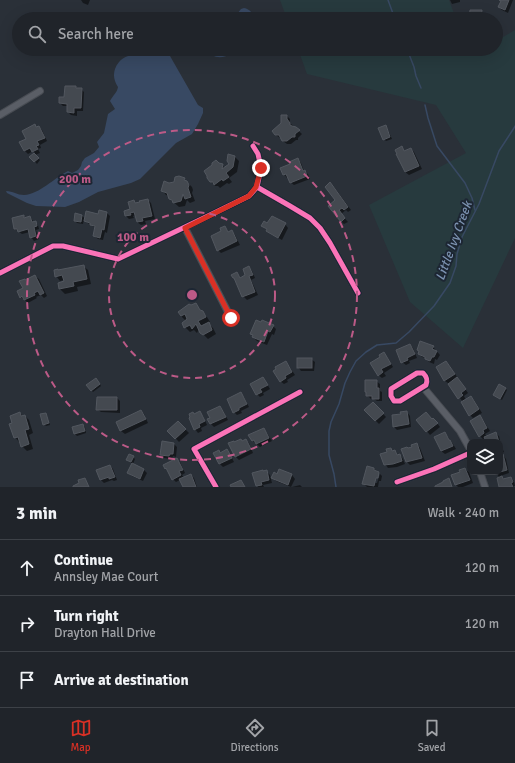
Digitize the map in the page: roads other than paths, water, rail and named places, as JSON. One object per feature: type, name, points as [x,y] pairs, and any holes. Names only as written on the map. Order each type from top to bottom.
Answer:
[{"type":"street","points":[[0,115],[40,92]]},
{"type":"street","points":[[0,273],[53,246],[63,246],[118,259],[249,196],[256,187],[261,168],[258,154],[253,146]]},
{"type":"street","points":[[256,187],[310,218],[320,228],[358,293]]},
{"type":"street","points":[[185,228],[231,318]]},
{"type":"street","points":[[416,372],[423,372],[426,376],[426,385],[423,387],[400,401],[394,401],[391,396],[391,389],[416,372]]},
{"type":"street","points":[[423,387],[460,431],[467,444]]},
{"type":"street","points":[[216,487],[194,449],[300,392]]},
{"type":"street","points":[[397,482],[434,469],[467,454]]},
{"type":"street","points":[[481,475],[485,487]]},
{"type":"water","points":[[244,8],[251,12],[239,12]]},
{"type":"water","points":[[128,56],[170,56],[198,105],[203,108],[203,113],[192,134],[176,143],[140,179],[98,192],[79,202],[65,207],[36,206],[7,193],[6,191],[24,195],[36,192],[68,171],[72,173],[78,170],[85,158],[94,153],[99,147],[97,142],[104,133],[108,114],[115,109],[110,101],[118,87],[114,74],[115,69],[123,58]]},
{"type":"waterway","points":[[388,0],[392,12]]},
{"type":"waterway","points":[[410,56],[421,88]]},
{"type":"waterway","points":[[425,105],[437,146],[465,183],[472,198],[475,210]]},
{"type":"waterway","name":"Little Ivy Creek","points":[[336,487],[329,455],[329,431],[350,372],[356,361],[366,352],[377,345],[396,343],[409,332],[434,306],[450,283],[456,266],[457,254],[462,237],[479,204],[499,151],[515,126]]}]
